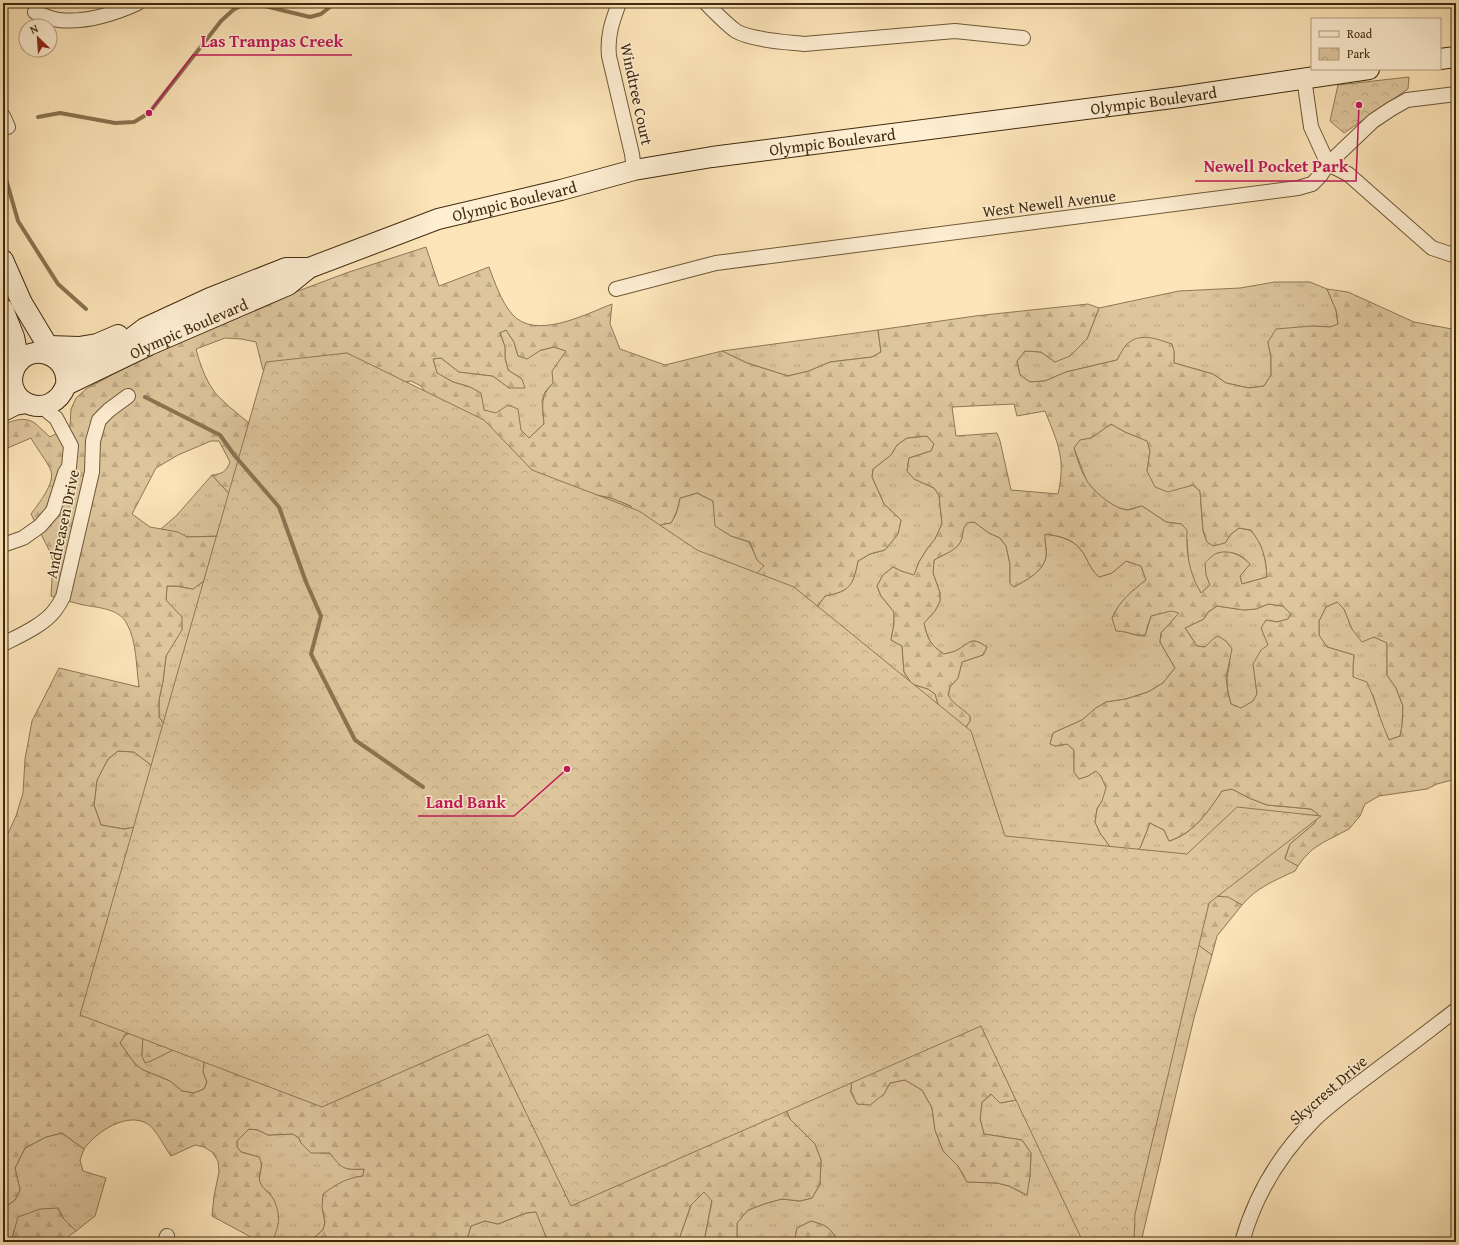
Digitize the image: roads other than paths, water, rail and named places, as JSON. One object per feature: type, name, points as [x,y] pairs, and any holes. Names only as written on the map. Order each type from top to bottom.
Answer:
[{"type":"main road","points":[[1441,59],[1456,57]]},
{"type":"main road","name":"Olympic Boulevard","points":[[3,411],[15,405],[49,403],[149,345],[288,285],[309,268],[438,219],[561,190],[634,170],[712,157],[1126,104],[1362,70]]},
{"type":"main road","points":[[3,260],[22,303],[34,325],[55,355],[65,373],[49,403],[17,396],[14,390],[12,379],[8,371],[14,337],[3,309]]},
{"type":"main road","name":"Olympic Boulevard","points":[[55,355],[79,347],[97,344],[127,332],[145,328],[210,298],[286,268],[309,268]]},
{"type":"main road","points":[[8,371],[27,356],[36,353],[55,355]]},
{"type":"street","points":[[35,12],[58,20],[78,21],[107,15],[138,3]]},
{"type":"street","name":"Windtree Court","points":[[619,3],[610,30],[608,42],[609,56],[632,154],[634,170]]},
{"type":"street","points":[[706,3],[738,32],[783,42],[804,44],[955,31],[1022,38]]},
{"type":"street","points":[[1304,78],[1311,127],[1328,164],[1348,174],[1432,248],[1456,256]]},
{"type":"street","name":"West Newell Avenue","points":[[616,289],[716,263],[1298,188],[1312,184],[1320,176],[1328,164],[1373,120],[1390,109],[1407,100],[1456,94]]},
{"type":"street","name":"Andreasen Drive","points":[[3,644],[44,620],[54,611],[63,596],[92,472],[93,441],[99,420],[109,410],[128,396]]},
{"type":"street","points":[[3,545],[23,538],[40,526],[53,511],[65,473],[69,467],[71,446],[49,403]]},
{"type":"street","name":"Skycrest Drive","points":[[1242,1242],[1249,1219],[1267,1181],[1292,1145],[1314,1120],[1350,1090],[1456,1010]]},
{"type":"waterway","points":[[38,117],[60,113],[115,123],[134,122],[149,113],[221,21],[233,10],[246,3]]},
{"type":"waterway","points":[[252,3],[310,17],[321,14],[335,3]]},
{"type":"waterway","points":[[763,3],[785,3]]},
{"type":"waterway","points":[[3,165],[18,221],[58,284],[86,309]]},
{"type":"waterway","points":[[145,397],[220,435],[235,456],[279,507],[306,582],[321,616],[311,654],[355,740],[423,787]]},
{"type":"place","name":"Newell Pocket Park","points":[[1359,105]]},
{"type":"place","name":"Las Trampas Creek","points":[[149,113]]},
{"type":"place","name":"Land Bank","points":[[567,769]]}]
